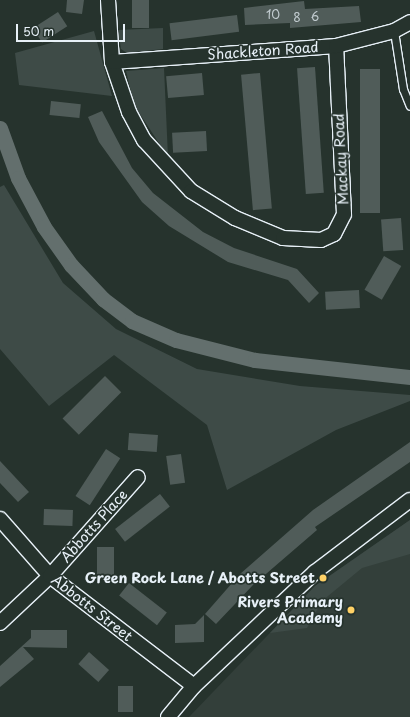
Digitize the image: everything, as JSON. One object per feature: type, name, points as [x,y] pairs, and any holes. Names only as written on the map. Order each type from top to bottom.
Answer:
[{"type":"street","name":"Mackay Road","points":[[108,0],[112,62],[129,112],[144,140],[191,191],[235,218],[283,238],[321,240],[334,234],[344,214],[336,46]]},
{"type":"street","name":"Shackleton Road","points":[[112,62],[336,46],[394,31],[410,22]]},
{"type":"street","name":"Abbotts Place","points":[[0,623],[50,576],[138,477]]},
{"type":"street","points":[[168,717],[194,686],[315,572],[410,500]]},
{"type":"street","name":"Abbotts Street","points":[[0,519],[50,576],[194,686]]},
{"type":"lane","points":[[394,31],[403,89],[410,106]]},
{"type":"shaded area","points":[[163,28],[163,49],[127,53],[121,49],[118,30]]},
{"type":"shaded area","points":[[94,31],[112,96],[19,85],[15,53]]},
{"type":"shaded area","points":[[164,68],[168,157],[134,105],[126,71]]},
{"type":"shaded area","points":[[4,185],[63,283],[116,329],[197,369],[300,386],[410,395],[410,401],[336,430],[227,490],[207,425],[114,355],[49,406],[0,349],[0,187]]},
{"type":"shaded area","name":"Rivers Primary Academy","points":[[410,520],[410,717],[189,717],[315,586]]},
{"type":"shaded area","points":[[410,520],[410,554],[362,568],[322,601],[307,628],[270,633],[315,586]]},
{"type":"building","points":[[67,0],[84,0],[82,14],[66,12]]},
{"type":"building","points":[[132,0],[149,0],[149,28],[132,28]]},
{"type":"building","points":[[304,1],[305,9],[359,6],[361,22],[290,28],[290,23],[245,25],[244,8]]},
{"type":"building","points":[[58,12],[67,26],[42,43],[33,28]]},
{"type":"building","points":[[237,15],[239,32],[172,40],[170,23]]},
{"type":"building","points":[[315,67],[324,193],[306,194],[297,68]]},
{"type":"building","points":[[360,69],[380,69],[380,213],[360,213]]},
{"type":"building","points":[[202,73],[204,95],[168,98],[166,76]]},
{"type":"building","points":[[260,73],[272,208],[253,210],[241,75]]},
{"type":"building","points":[[51,101],[81,104],[79,118],[50,115]]},
{"type":"building","points":[[102,111],[132,168],[153,193],[203,232],[234,248],[297,269],[319,293],[309,303],[288,280],[228,262],[169,226],[142,202],[99,142],[88,117]]},
{"type":"building","points":[[206,131],[207,151],[173,153],[172,133]]},
{"type":"building","points":[[401,218],[403,250],[383,251],[381,219]]},
{"type":"building","points":[[384,256],[401,266],[382,300],[364,290]]},
{"type":"building","points":[[359,290],[360,308],[326,310],[325,292]]},
{"type":"building","points":[[105,376],[121,392],[79,435],[63,418]]},
{"type":"building","points":[[129,433],[158,435],[157,452],[128,450]]},
{"type":"building","points":[[410,442],[410,462],[315,527],[317,530],[253,585],[216,624],[205,614],[240,574],[313,510]]},
{"type":"building","points":[[106,449],[120,458],[90,505],[76,496]]},
{"type":"building","points":[[181,454],[185,483],[170,485],[166,456]]},
{"type":"building","points":[[0,461],[29,492],[18,502],[0,483]]},
{"type":"building","points":[[160,494],[170,507],[125,542],[115,529]]},
{"type":"building","points":[[44,509],[73,510],[72,526],[43,525]]},
{"type":"building","points":[[97,547],[114,547],[114,578],[97,578]]},
{"type":"building","points":[[129,583],[167,613],[157,625],[119,596]]},
{"type":"building","points":[[204,615],[204,642],[175,643],[175,625],[195,624]]},
{"type":"building","points":[[31,630],[67,630],[67,648],[23,647],[34,659],[0,687],[0,666],[31,638]]},
{"type":"building","points":[[89,652],[109,670],[98,682],[78,664]]},
{"type":"building","points":[[118,686],[133,686],[133,712],[118,712]]},
{"type":"waterway","points":[[0,128],[18,178],[44,227],[71,265],[103,299],[132,321],[176,340],[255,360],[410,377]]},
{"type":"place","name":"Green Rock Lane / Abotts Street","points":[[323,578]]},
{"type":"place","name":"Rivers Primary Academy","points":[[351,610]]}]
